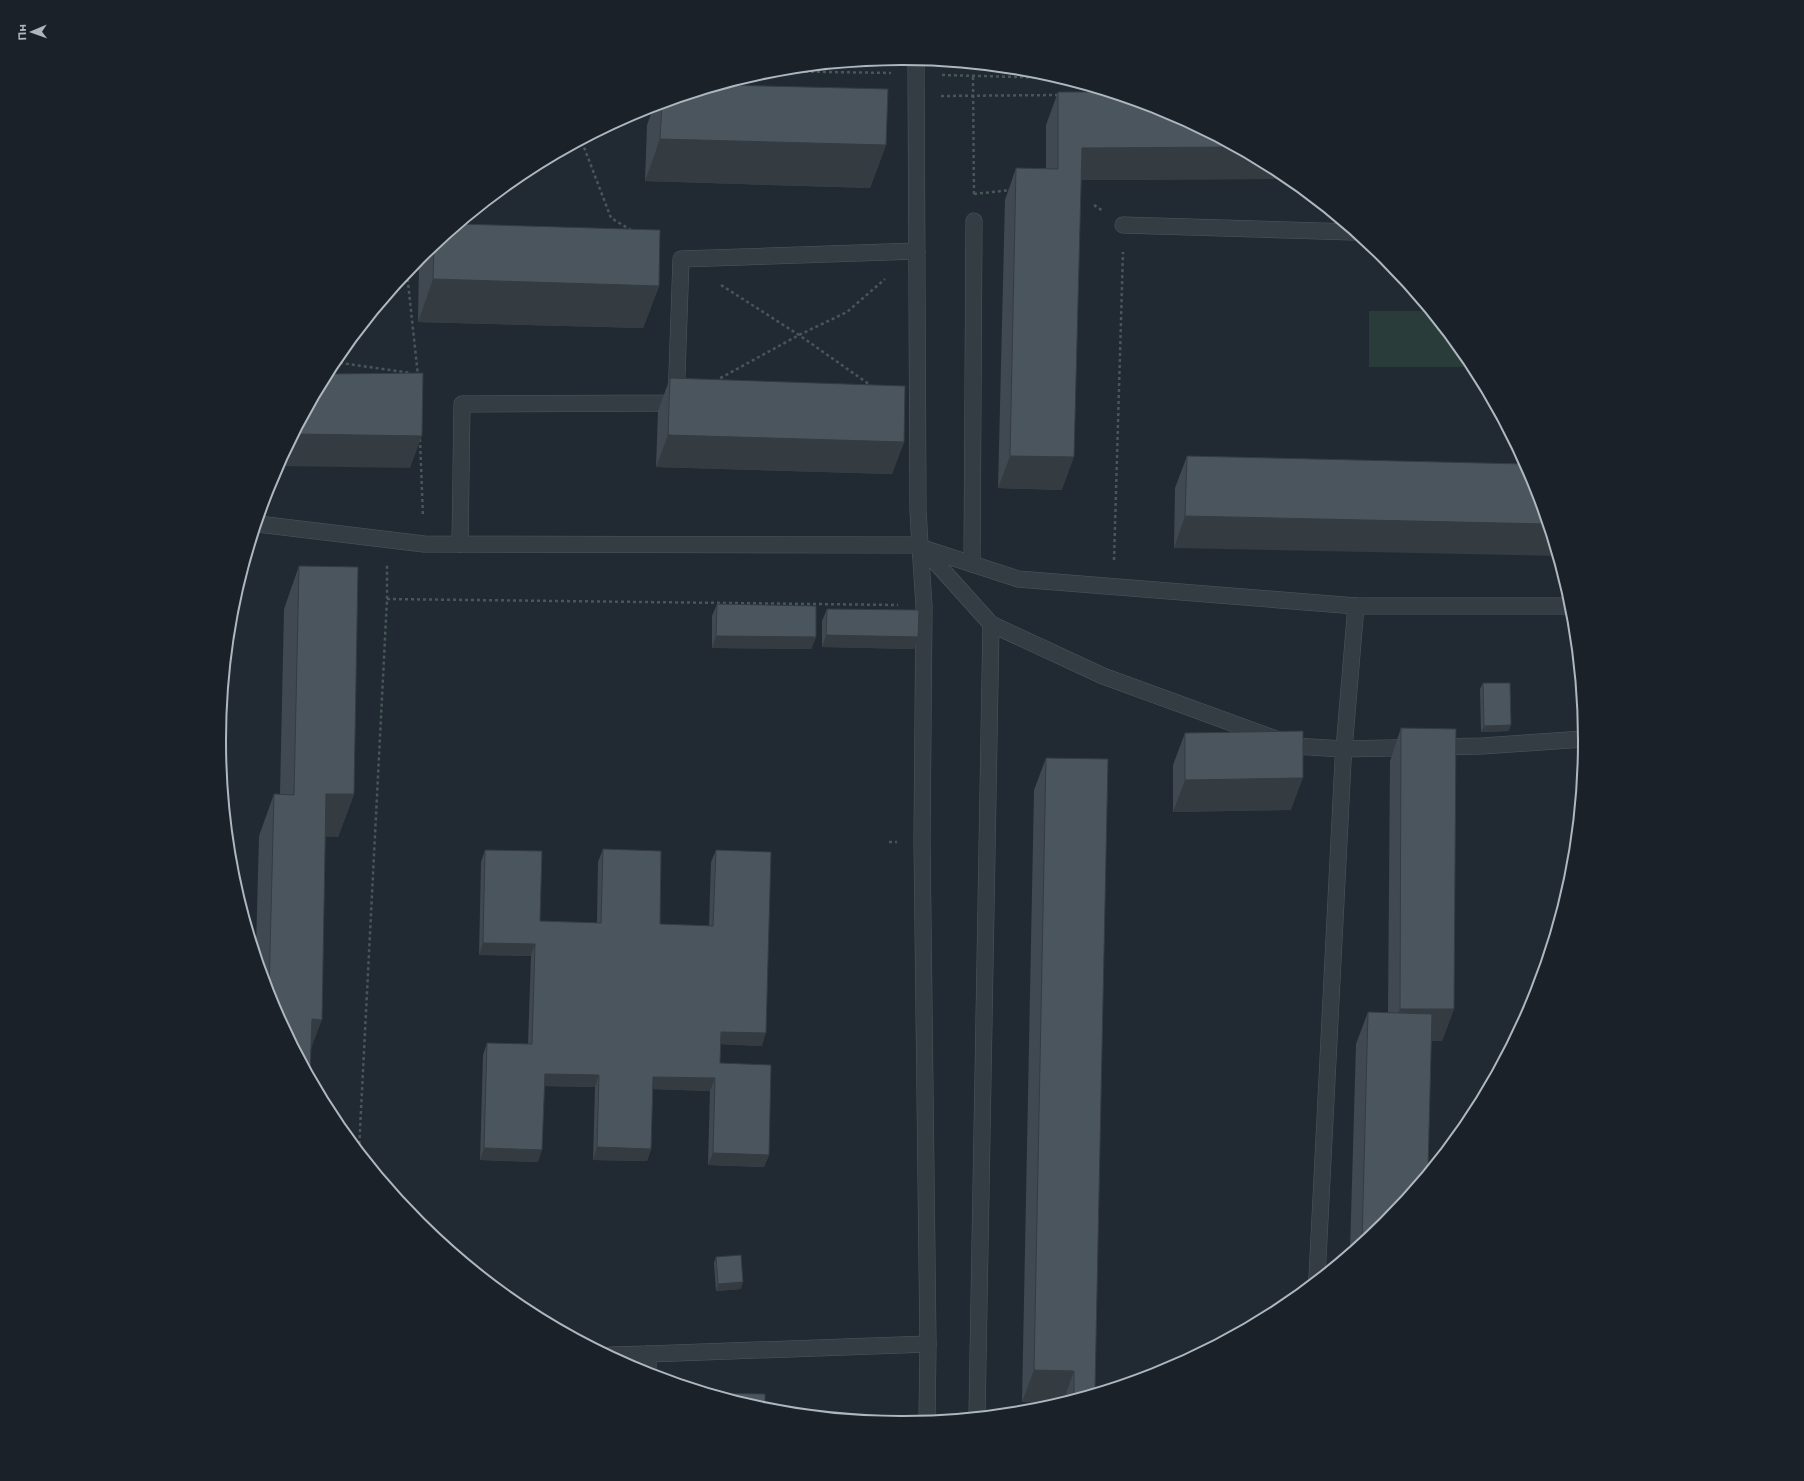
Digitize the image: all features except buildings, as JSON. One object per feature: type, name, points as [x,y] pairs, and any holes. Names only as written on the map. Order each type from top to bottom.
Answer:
[{"type":"lane","points":[[916,65],[918,502],[923,547],[924,606],[922,840],[928,1344],[927,1415]]},
{"type":"lane","points":[[972,564],[974,221]]},
{"type":"lane","points":[[1123,225],[1346,232]]},
{"type":"lane","points":[[460,544],[462,404],[676,403],[681,259],[917,251]]},
{"type":"lane","points":[[262,524],[424,544],[923,547],[1018,579],[1356,606],[1564,606]]},
{"type":"lane","points":[[923,547],[991,624],[1103,676],[1295,746],[1343,749],[1482,746],[1578,739]]},
{"type":"lane","points":[[1317,1272],[1343,749],[1356,606]]},
{"type":"lane","points":[[977,1411],[991,624]]},
{"type":"lane","points":[[621,1355],[928,1344]]},
{"type":"lane","points":[[648,1354],[648,1367]]},
{"type":"path","points":[[973,77],[974,221]]},
{"type":"path","points":[[917,95],[927,97],[973,95],[1066,95]]},
{"type":"path","points":[[583,145],[611,218],[637,233]]},
{"type":"path","points":[[974,194],[1016,189]]},
{"type":"path","points":[[1113,587],[1123,225]]},
{"type":"path","points":[[676,403],[799,335],[847,312],[917,251]]},
{"type":"path","points":[[408,280],[418,382]]},
{"type":"path","points":[[720,284],[799,335],[874,387]]},
{"type":"path","points":[[341,363],[418,374]]},
{"type":"path","points":[[420,436],[424,544]]},
{"type":"path","points":[[359,1143],[387,599],[386,539]]},
{"type":"path","points":[[387,599],[924,606]]},
{"type":"shaded area","points":[[1369,311],[1423,311],[1465,367],[1369,367]]}]
